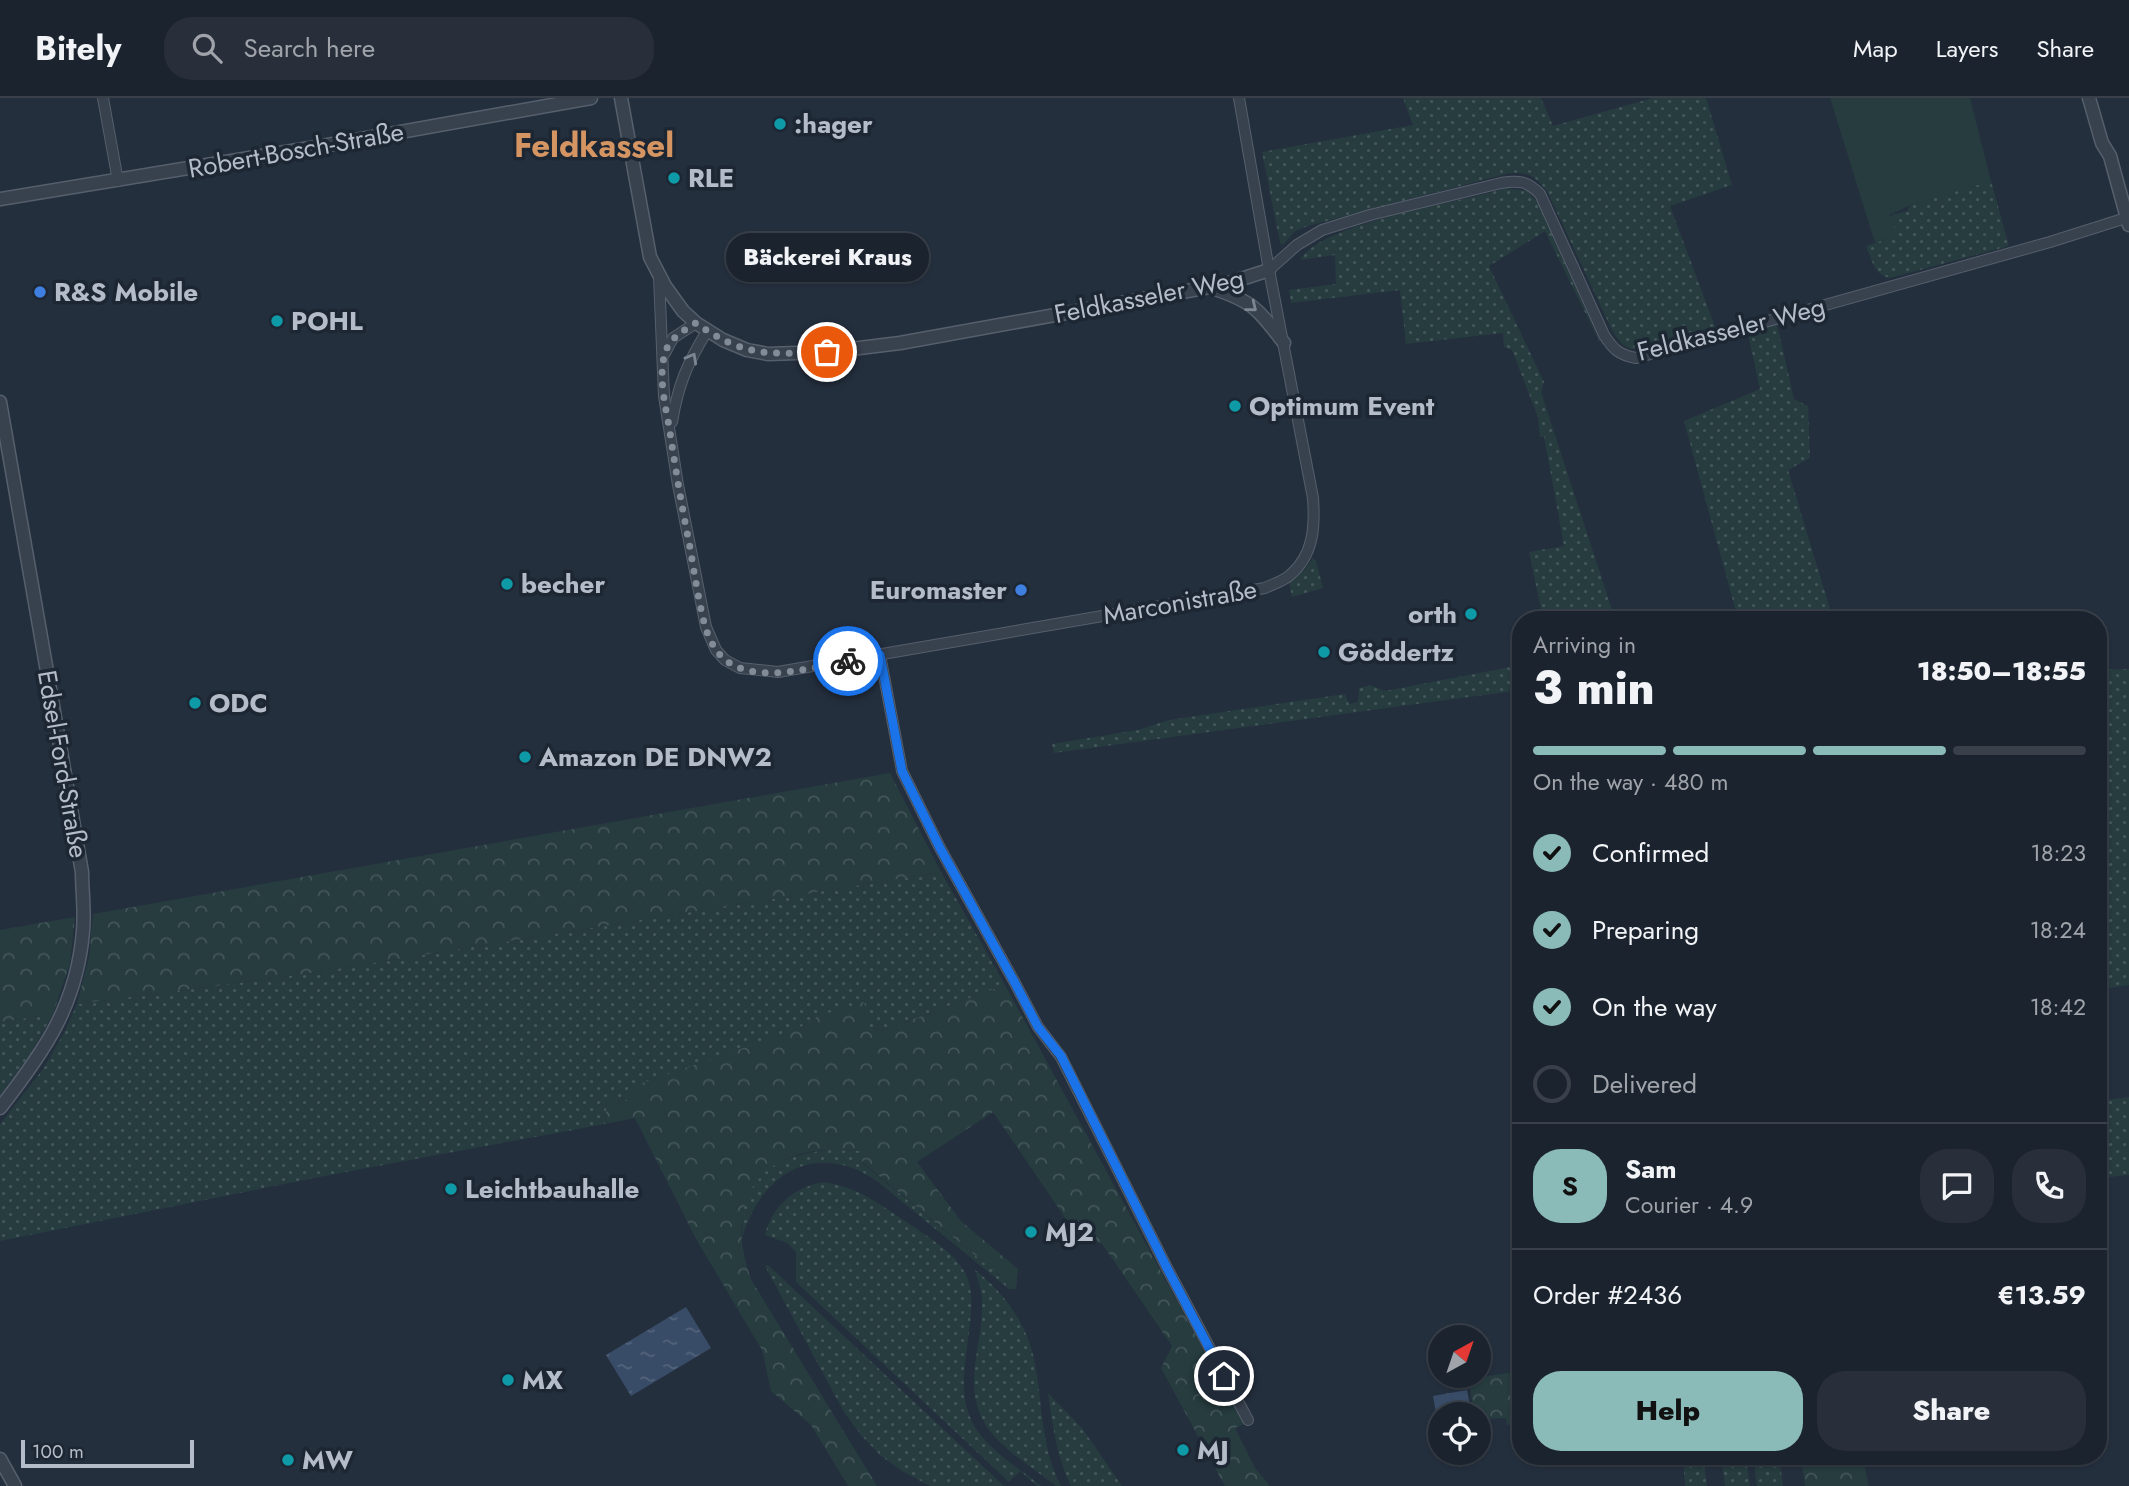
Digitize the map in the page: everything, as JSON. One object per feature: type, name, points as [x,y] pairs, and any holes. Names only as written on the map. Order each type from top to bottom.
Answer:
[{"type":"street","points":[[103,98],[118,181]]},
{"type":"street","name":"Robert-Bosch-Straße","points":[[0,199],[118,181],[591,98]]},
{"type":"street","name":"Feldkasseler Weg","points":[[621,98],[650,257],[665,286],[683,311],[707,331],[747,350],[768,354],[827,352],[900,342],[1208,287],[1269,270],[1297,245],[1322,230],[1370,215],[1517,181],[1529,183],[1540,194],[1604,334],[1613,348],[1622,355],[1636,358],[2128,220]]},
{"type":"street","name":"Marconistraße","points":[[659,274],[664,396],[706,627],[716,650],[725,660],[740,668],[778,672],[1265,588],[1290,576],[1305,556],[1315,530],[1314,498],[1269,270],[1239,98]]},
{"type":"street","points":[[2090,98],[2128,220]]},
{"type":"street","points":[[1208,287],[1254,306],[1284,343]]},
{"type":"street","points":[[663,358],[673,338],[696,323]]},
{"type":"street","name":"Marconistraße","points":[[670,433],[677,390],[707,331]]},
{"type":"street","name":"Edsel-Ford-Straße","points":[[0,402],[82,872],[83,930],[75,979],[57,1026],[37,1061],[0,1108]]},
{"type":"street","points":[[880,655],[902,771],[1025,1006],[1061,1056],[1166,1266],[1248,1420]]},
{"type":"street","points":[[0,1459],[15,1486]]},
{"type":"green space","points":[[1403,98],[1541,98],[1553,126],[1653,98],[1706,98],[1732,185],[1670,206],[1716,329],[1648,349],[1623,345],[1611,328],[1547,191],[1533,177],[1525,174],[1506,174],[1308,226],[1295,231],[1283,245],[1280,243],[1262,152],[1413,125]]},
{"type":"green space","points":[[1830,98],[1970,98],[1991,181],[1911,205],[1889,215],[1895,228],[1892,237],[1875,243]]},
{"type":"green space","points":[[1991,181],[2009,246],[1890,278],[1880,274],[1866,246],[1892,237],[1889,216],[1907,211],[1910,202]]},
{"type":"green space","points":[[1505,188],[1527,191],[1538,203],[1604,351],[1545,231],[1489,266],[1544,382],[1541,392],[1612,611],[1541,611],[1529,552],[1564,546],[1544,436],[1540,437],[1538,417],[1512,350],[1504,347],[1503,333],[1406,344],[1400,290],[1291,303],[1289,290],[1336,284],[1335,255],[1300,260],[1314,246],[1363,224]]},
{"type":"green space","points":[[1777,324],[1794,399],[1808,406],[1810,458],[1788,470],[1831,611],[1736,611],[1684,421],[1760,389],[1748,334]]},
{"type":"green space","points":[[1313,558],[1323,588],[1292,597],[1289,582],[1306,568]]},
{"type":"green space","points":[[1512,667],[1512,691],[1054,753],[1052,744],[1138,730],[1169,720],[1345,694],[1349,704],[1358,702],[1359,688],[1370,685],[1385,691]]},
{"type":"green space","points":[[2129,669],[2129,985],[2107,989],[2107,670]]},
{"type":"green space","points":[[890,773],[941,872],[297,975],[77,1004],[89,957],[93,914]]},
{"type":"green space","points":[[941,872],[1005,985],[884,1030],[818,1016],[796,1030],[631,1099],[607,1102],[605,1124],[319,1177],[0,1241],[0,1124],[43,1069],[77,1004],[297,975]]},
{"type":"green space","points":[[75,917],[70,963],[53,1014],[0,1022],[0,930]]},
{"type":"green space","points":[[1005,985],[1244,1424],[1235,1428],[1255,1468],[1270,1486],[1225,1486],[1161,1368],[1172,1346],[1103,1245],[1068,1222],[993,1112],[917,1162],[961,1221],[1018,1269],[1016,1289],[862,1162],[863,1151],[821,1150],[791,1157],[771,1167],[757,1181],[748,1197],[742,1216],[742,1236],[752,1281],[877,1486],[848,1486],[811,1425],[771,1391],[762,1350],[696,1239],[635,1118],[605,1124],[607,1102],[631,1099],[633,1086],[796,1030],[818,1016],[864,1002],[870,1027],[884,1030]]},
{"type":"green space","points":[[53,1014],[30,1055],[0,1095],[0,1022]]},
{"type":"green space","points":[[2129,1097],[2129,1175],[2107,1177],[2107,1100]]},
{"type":"green space","points":[[832,1150],[864,1151],[862,1163],[1016,1289],[1009,1289],[878,1182],[855,1169],[834,1163],[813,1164],[794,1170],[777,1181],[762,1196],[742,1239],[743,1205],[755,1180],[777,1163],[804,1154]]},
{"type":"green space","points":[[824,1182],[848,1188],[878,1203],[932,1240],[962,1267],[971,1296],[964,1384],[970,1417],[991,1447],[1041,1486],[1037,1486],[1020,1471],[1009,1482],[796,1282],[796,1252],[787,1243],[765,1235],[773,1215],[786,1200],[803,1188]]},
{"type":"green space","points":[[768,1265],[1004,1486],[930,1486],[880,1455],[844,1412],[765,1266]]},
{"type":"green space","points":[[975,1270],[1004,1298],[1026,1333],[1034,1359],[1049,1455],[1061,1486],[1056,1486],[1001,1443],[987,1427],[979,1412],[974,1381],[982,1301]]},
{"type":"green space","points":[[1512,1372],[1512,1424],[1507,1425],[1506,1418],[1491,1419],[1491,1402],[1472,1402],[1470,1388],[1491,1388],[1491,1376]]},
{"type":"green space","points":[[1048,1393],[1082,1428],[1122,1486],[1071,1486],[1058,1452]]},
{"type":"green space","points":[[1684,1465],[1704,1465],[1707,1486],[1685,1486]]},
{"type":"green space","points":[[1722,1465],[1747,1465],[1750,1486],[1725,1486]]},
{"type":"green space","points":[[1754,1465],[1780,1465],[1783,1486],[1757,1486]]},
{"type":"green space","points":[[1802,1465],[1864,1465],[1869,1486],[1805,1486]]},
{"type":"water","points":[[686,1307],[711,1348],[631,1396],[606,1355]]},
{"type":"water","points":[[1467,1390],[1469,1402],[1434,1402],[1433,1396]]},
{"type":"way so far","points":[[827,352],[768,354],[747,350],[723,340],[696,323],[673,338],[667,347],[663,358],[664,396],[678,485],[706,627],[716,650],[725,660],[755,672],[778,672],[848,661]]},
{"type":"place","name":":hager","points":[[780,124]]},
{"type":"place","name":"RLE","points":[[674,178]]},
{"type":"place","name":"R&S Mobile","points":[[40,292]]},
{"type":"place","name":"POHL","points":[[277,321]]},
{"type":"place","name":"Bäckerei Kraus","points":[[827,352]]},
{"type":"place","name":"Optimum Event","points":[[1235,406]]},
{"type":"place","name":"becher","points":[[507,584]]},
{"type":"place","name":"Euromaster","points":[[1021,590]]},
{"type":"place","name":"orth","points":[[1471,614]]},
{"type":"place","name":"Göddertz","points":[[1324,652]]},
{"type":"place","name":"ODC","points":[[195,703]]},
{"type":"place","name":"Amazon DE DNW2","points":[[525,757]]},
{"type":"place","name":"Leichtbauhalle","points":[[451,1189]]},
{"type":"place","name":"MJ2","points":[[1031,1232]]},
{"type":"place","name":"MX","points":[[508,1380]]},
{"type":"place","name":"MJ","points":[[1183,1450]]},
{"type":"place","name":"MW","points":[[288,1460]]},
{"type":"district","name":"Feldkassel","points":[[594,145]]},
{"type":"route","points":[[848,661],[880,655],[902,771],[911,790],[1025,1006],[1061,1056],[1224,1376]]}]
